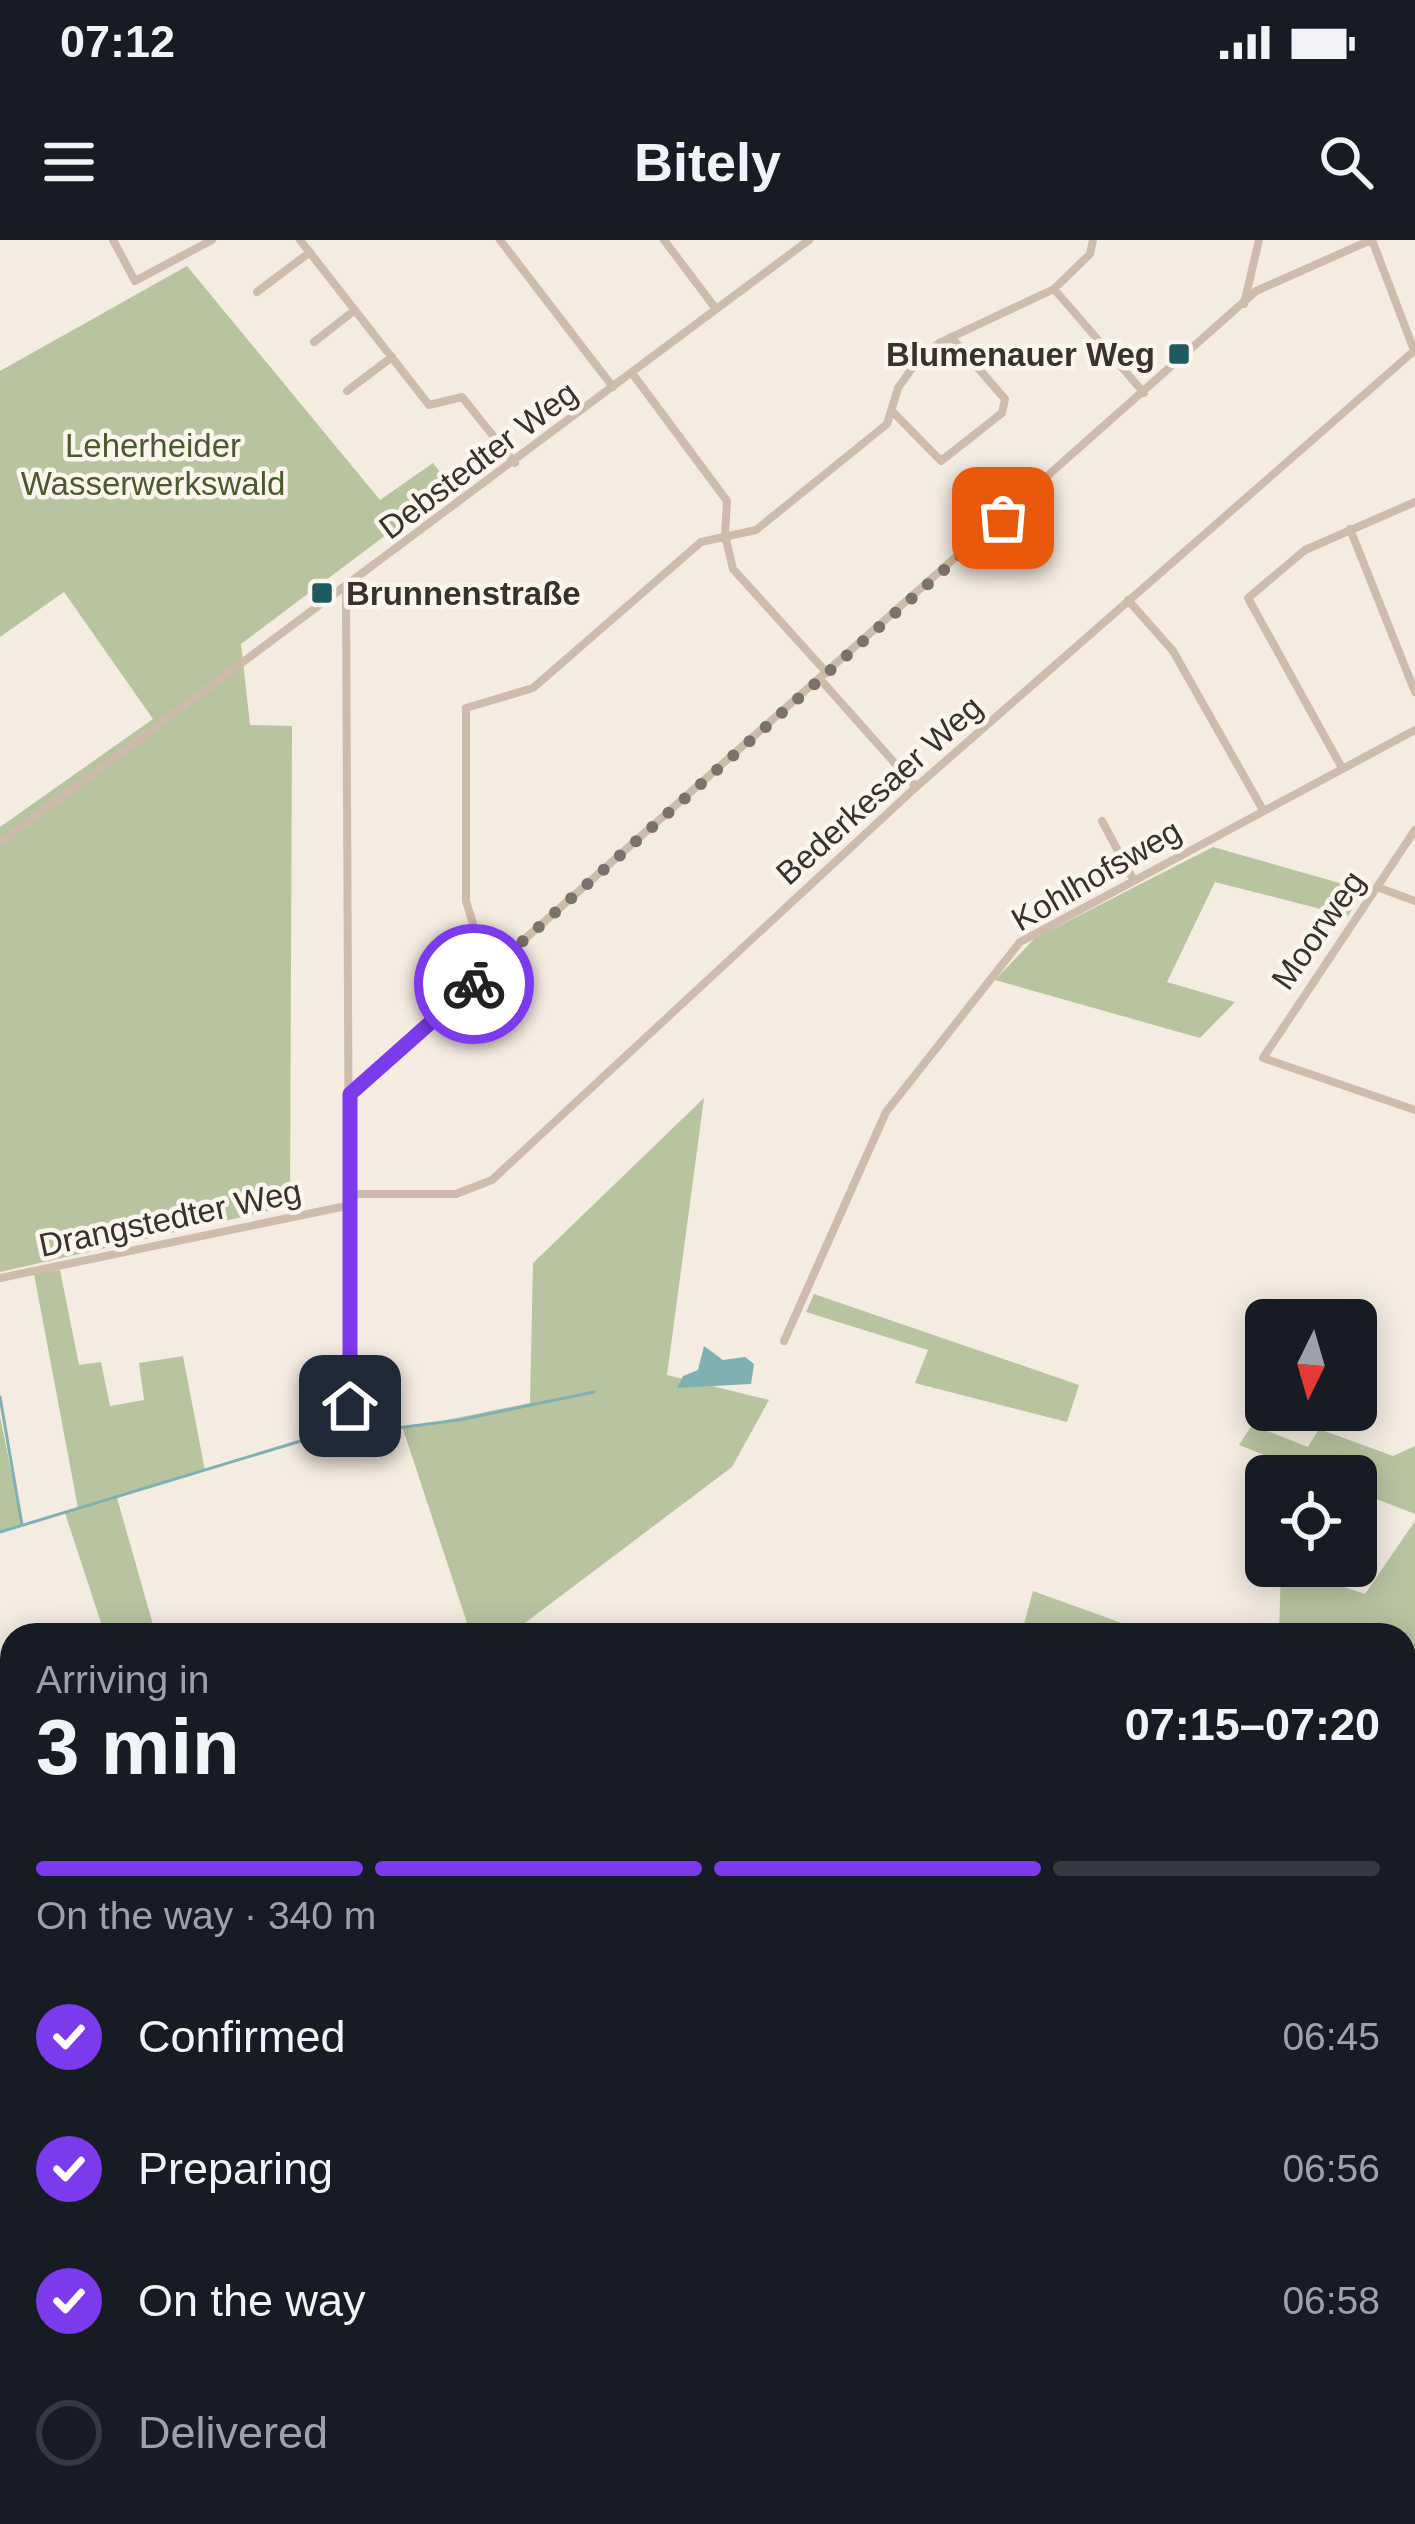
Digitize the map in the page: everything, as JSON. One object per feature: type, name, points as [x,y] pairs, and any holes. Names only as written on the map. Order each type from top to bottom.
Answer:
[{"type":"street","points":[[113,240],[135,281],[212,240]]},
{"type":"street","points":[[300,240],[429,405],[462,397],[515,463]]},
{"type":"street","points":[[500,240],[613,387]]},
{"type":"street","points":[[664,240],[716,310]]},
{"type":"street","name":"Debstedter Weg","points":[[0,843],[346,590],[809,240]]},
{"type":"street","points":[[496,965],[480,946],[466,901],[463,713],[472,705],[532,688],[701,542],[756,530],[887,424],[898,388],[914,364],[951,337],[1054,289],[1090,254],[1093,240]]},
{"type":"street","points":[[1243,305],[1259,240]]},
{"type":"street","points":[[350,1094],[1269,281],[1372,240],[1415,351]]},
{"type":"street","points":[[257,292],[310,252]]},
{"type":"street","points":[[1054,289],[1144,393]]},
{"type":"street","points":[[314,342],[355,310]]},
{"type":"street","points":[[892,412],[941,461],[1002,413],[1005,399],[951,337]]},
{"type":"street","name":"Bederkesaer Weg","points":[[351,1200],[456,1194],[492,1180],[916,787],[1415,351]]},
{"type":"street","points":[[347,391],[392,357]]},
{"type":"street","points":[[632,373],[727,501],[724,535],[734,569],[916,787]]},
{"type":"street","points":[[1342,768],[1248,598],[1290,560],[1415,502]]},
{"type":"street","points":[[1350,529],[1415,692]]},
{"type":"street","points":[[346,590],[350,1406]]},
{"type":"street","points":[[1128,600],[1173,651],[1262,810]]},
{"type":"street","name":"Kohlhofsweg","points":[[784,1340],[870,1142],[902,1088],[1020,942],[1415,730]]},
{"type":"street","points":[[1102,821],[1133,879]]},
{"type":"street","name":"Moorweg","points":[[1415,830],[1263,1058],[1415,1110]]},
{"type":"street","points":[[1377,887],[1415,901]]},
{"type":"street","name":"Drangstedter Weg","points":[[0,1277],[351,1200]]},
{"type":"green space","name":"Leherheider Wasserwerkswald","points":[[187,266],[380,500],[433,463],[451,486],[241,644],[250,725],[292,726],[290,1206],[0,1272],[0,827],[153,719],[64,592],[0,637],[0,371]]},
{"type":"green space","points":[[1213,847],[1364,890],[1348,916],[1215,882],[1167,982],[1235,1002],[1200,1038],[995,980],[1035,938]]},
{"type":"green space","points":[[704,1098],[667,1375],[769,1400],[732,1467],[525,1623],[467,1623],[403,1429],[530,1403],[533,1263]]},
{"type":"green space","points":[[60,1270],[79,1365],[101,1362],[110,1406],[144,1400],[139,1363],[183,1356],[205,1471],[117,1498],[153,1623],[101,1623],[65,1513],[78,1508],[34,1274]]},
{"type":"green space","points":[[814,1294],[1079,1385],[1067,1422],[915,1383],[928,1350],[806,1312]]},
{"type":"green space","points":[[0,1416],[22,1525],[0,1532]]},
{"type":"green space","points":[[1248,1431],[1267,1431],[1308,1447],[1318,1431],[1324,1431],[1393,1456],[1415,1446],[1415,1514],[1377,1499],[1377,1455],[1264,1455],[1239,1445]]},
{"type":"green space","points":[[1415,1521],[1415,1623],[1279,1623],[1280,1587],[1344,1587],[1365,1594],[1370,1587],[1377,1587],[1377,1576]]},
{"type":"green space","points":[[1033,1591],[1122,1623],[1024,1623]]},
{"type":"water","points":[[704,1346],[723,1360],[745,1357],[754,1364],[751,1384],[677,1388],[683,1376],[698,1370]]},
{"type":"waterway","points":[[0,1532],[304,1440],[459,1420],[594,1392]]},
{"type":"waterway","points":[[0,1397],[22,1525]]},
{"type":"way so far","points":[[474,984],[1003,518]]},
{"type":"place","name":"Blumenauer Weg","points":[[1179,354]]},
{"type":"place","name":"Brunnenstraße","points":[[322,593]]},
{"type":"route","points":[[350,1406],[350,1094],[474,984]]}]
